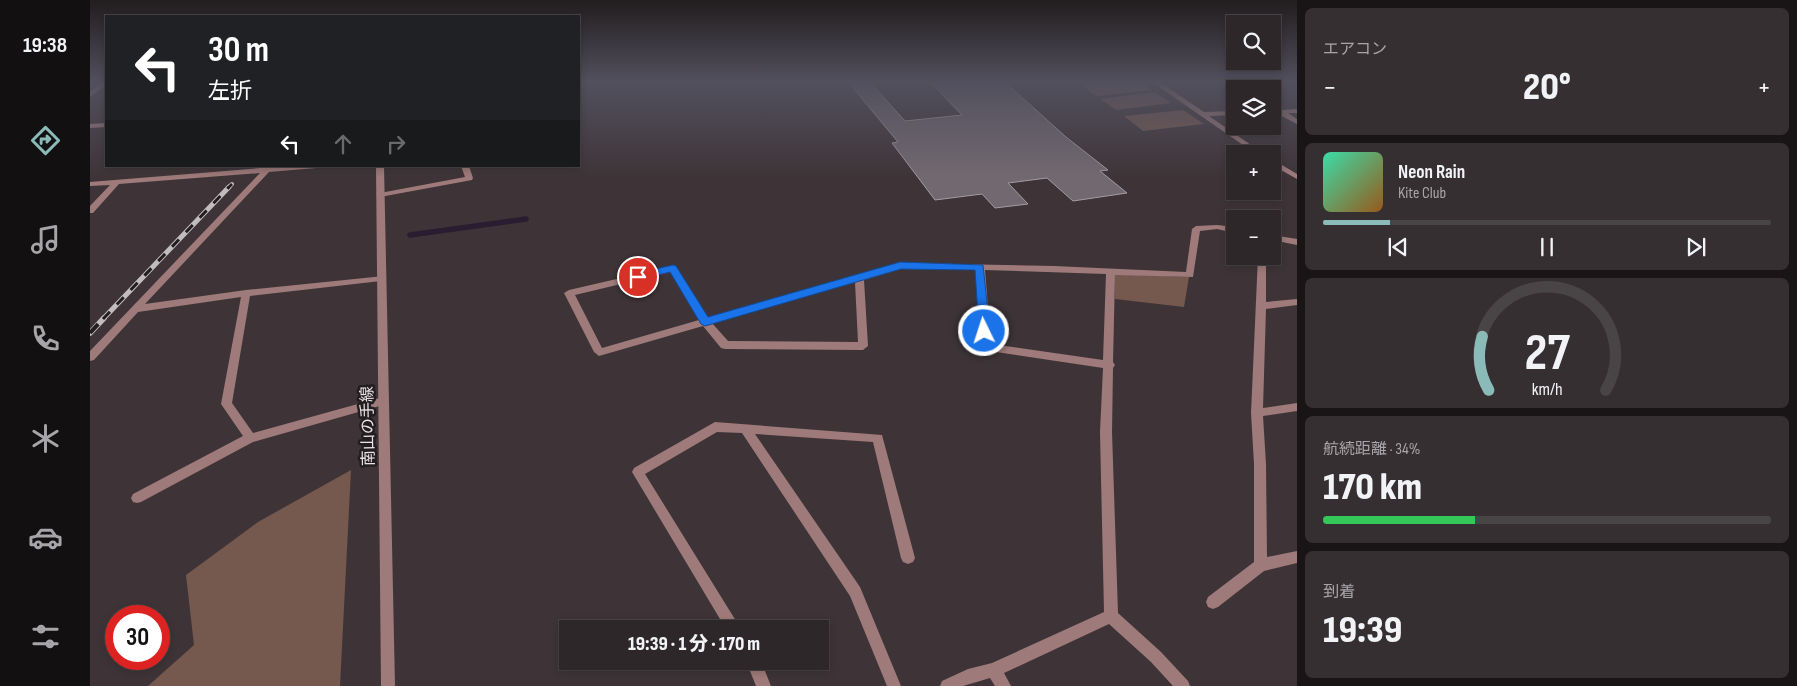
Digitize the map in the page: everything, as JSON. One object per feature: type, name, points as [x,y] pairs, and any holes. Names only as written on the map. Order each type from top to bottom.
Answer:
[{"type":"street","points":[[1202,114],[1248,145]]},
{"type":"street","points":[[1281,114],[1297,122]]},
{"type":"street","points":[[90,126],[105,125]]},
{"type":"street","points":[[202,175],[206,167]]},
{"type":"street","points":[[90,184],[306,167]]},
{"type":"street","name":"南山の手線","points":[[380,167],[388,686]]},
{"type":"street","points":[[380,195],[469,178],[466,167]]},
{"type":"street","points":[[1281,167],[1297,177]]},
{"type":"street","points":[[90,357],[266,171]]},
{"type":"street","points":[[90,211],[117,182]]},
{"type":"street","points":[[859,279],[863,346],[725,345],[705,322],[673,268],[569,293],[600,352],[705,322],[859,279],[900,266],[1190,275],[1196,229],[1217,227],[1226,228]]},
{"type":"street","points":[[1281,239],[1297,242]]},
{"type":"street","points":[[1261,565],[1260,464],[1256,413],[1262,265]]},
{"type":"street","points":[[980,267],[986,347],[1110,365]]},
{"type":"street","points":[[1111,272],[1110,365],[1106,432],[1111,616],[1156,657],[1182,686]]},
{"type":"street","points":[[135,310],[246,293],[381,278]]},
{"type":"street","points":[[246,293],[226,404],[250,438]]},
{"type":"street","points":[[1261,306],[1297,302]]},
{"type":"street","points":[[137,498],[250,438],[383,401]]},
{"type":"street","points":[[1256,413],[1297,407]]},
{"type":"street","points":[[728,620],[638,472],[716,427],[878,438],[908,558]]},
{"type":"street","points":[[745,429],[855,592],[894,686]]},
{"type":"street","points":[[1213,602],[1261,565],[1297,557]]},
{"type":"street","points":[[947,686],[968,676],[993,670],[1111,616]]},
{"type":"street","points":[[757,670],[764,686]]},
{"type":"street","points":[[993,670],[1004,686]]},
{"type":"shaded area","points":[[1189,114],[1204,124],[1143,131],[1124,116]]},
{"type":"shaded area","points":[[1115,274],[1189,277],[1184,307],[1115,299]]},
{"type":"shaded area","points":[[351,470],[340,686],[148,686],[166,670],[170,670],[170,666],[194,645],[186,575],[258,522]]},
{"type":"building","points":[[875,114],[899,114],[905,121],[961,114],[1041,114],[1108,170],[1100,171],[1127,193],[1073,201],[1047,178],[1008,183],[1028,204],[995,208],[982,194],[935,200],[892,143],[898,142]]},
{"type":"waterway","points":[[410,235],[526,219]]},
{"type":"railway","points":[[229,187],[232,184]]},
{"type":"railway","points":[[103,319],[229,187]]},
{"type":"railway","points":[[90,333],[104,318]]},
{"type":"route","points":[[638,277],[673,268],[705,322],[900,266],[980,267],[984,331]]}]
